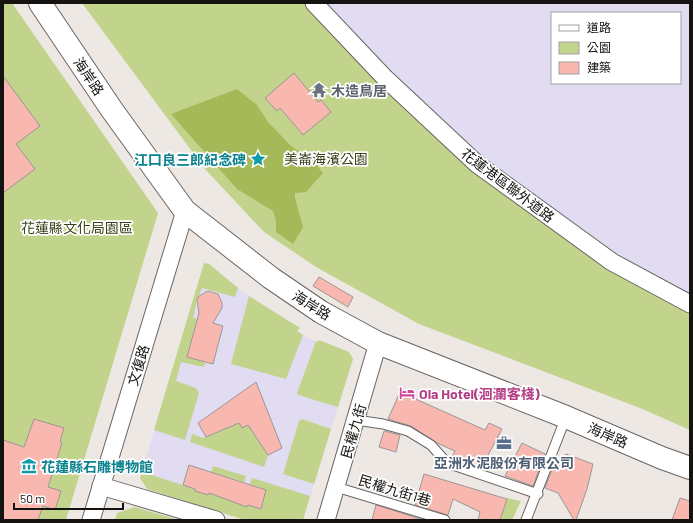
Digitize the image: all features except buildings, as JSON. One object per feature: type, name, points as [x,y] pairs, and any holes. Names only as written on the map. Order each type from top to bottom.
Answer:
[{"type":"main road","name":"海岸路","points":[[40,3],[112,110],[185,211],[278,283],[321,312],[378,343],[566,417],[662,458],[690,468]]},
{"type":"street","name":"花蓮港區聯外道路","points":[[314,3],[385,78],[477,164],[612,262],[690,304]]},
{"type":"street","name":"文復路","points":[[91,520],[185,211]]},
{"type":"street","name":"民權九街","points":[[326,520],[378,343]]},
{"type":"street","points":[[101,486],[216,520]]},
{"type":"lane","points":[[526,520],[538,494],[566,417]]},
{"type":"lane","points":[[356,420],[383,424],[408,431],[431,444],[447,463],[538,494]]},
{"type":"lane","name":"民權九街1巷","points":[[336,487],[445,520]]},
{"type":"shaded area","points":[[308,3],[690,3],[690,312],[592,257]]},
{"type":"shaded area","points":[[204,263],[209,264],[243,292],[300,328],[297,331],[303,335],[317,342],[319,340],[349,352],[353,359],[303,520],[245,520],[147,489],[140,478]]},
{"type":"green space","name":"花蓮縣文化局園區","points":[[3,3],[12,3],[158,213],[66,520],[3,520]]},
{"type":"green space","name":"美崙海濱公園","points":[[82,3],[308,3],[476,168],[690,303],[690,430],[640,408],[419,324],[316,267],[264,232],[205,169]]},
{"type":"green space","points":[[237,89],[257,105],[268,122],[290,145],[305,156],[308,155],[323,173],[306,192],[295,193],[303,227],[293,244],[276,232],[276,221],[273,211],[237,189],[171,114]]},
{"type":"green space","points":[[204,263],[209,264],[238,288],[235,297],[202,288],[197,300],[193,318],[197,319],[187,357],[205,362],[204,367],[181,362],[176,381],[196,388],[199,393],[185,440],[154,430]]},
{"type":"green space","points":[[249,296],[300,328],[297,331],[303,335],[286,379],[231,364]]},
{"type":"green space","points":[[319,340],[349,352],[353,359],[338,407],[298,395],[297,393],[316,341],[318,342]]},
{"type":"green space","points":[[302,419],[331,429],[314,484],[283,474],[299,421]]},
{"type":"green space","points":[[239,423],[242,428],[248,425],[268,455],[264,467],[190,442],[192,434],[203,438]]},
{"type":"green space","points":[[213,466],[246,476],[244,482],[211,472]]},
{"type":"green space","points":[[142,472],[195,489],[195,491],[208,495],[209,493],[247,507],[248,505],[260,509],[266,490],[250,484],[252,478],[310,496],[303,520],[245,520],[147,489],[140,478]]},
{"type":"green space","points":[[507,498],[521,501],[512,520],[500,520]]},
{"type":"green space","points":[[135,507],[179,520],[115,520],[117,513]]},
{"type":"place","name":"木造鳥居","points":[[319,90]]},
{"type":"place","name":"江口良三郎紀念碑","points":[[258,159]]},
{"type":"place","name":"Ola Hotel(洄瀾客棧)","points":[[407,393]]},
{"type":"place","name":"亞洲水泥股份有限公司","points":[[504,443]]},
{"type":"place","name":"花蓮縣石雕博物館","points":[[29,466]]}]
